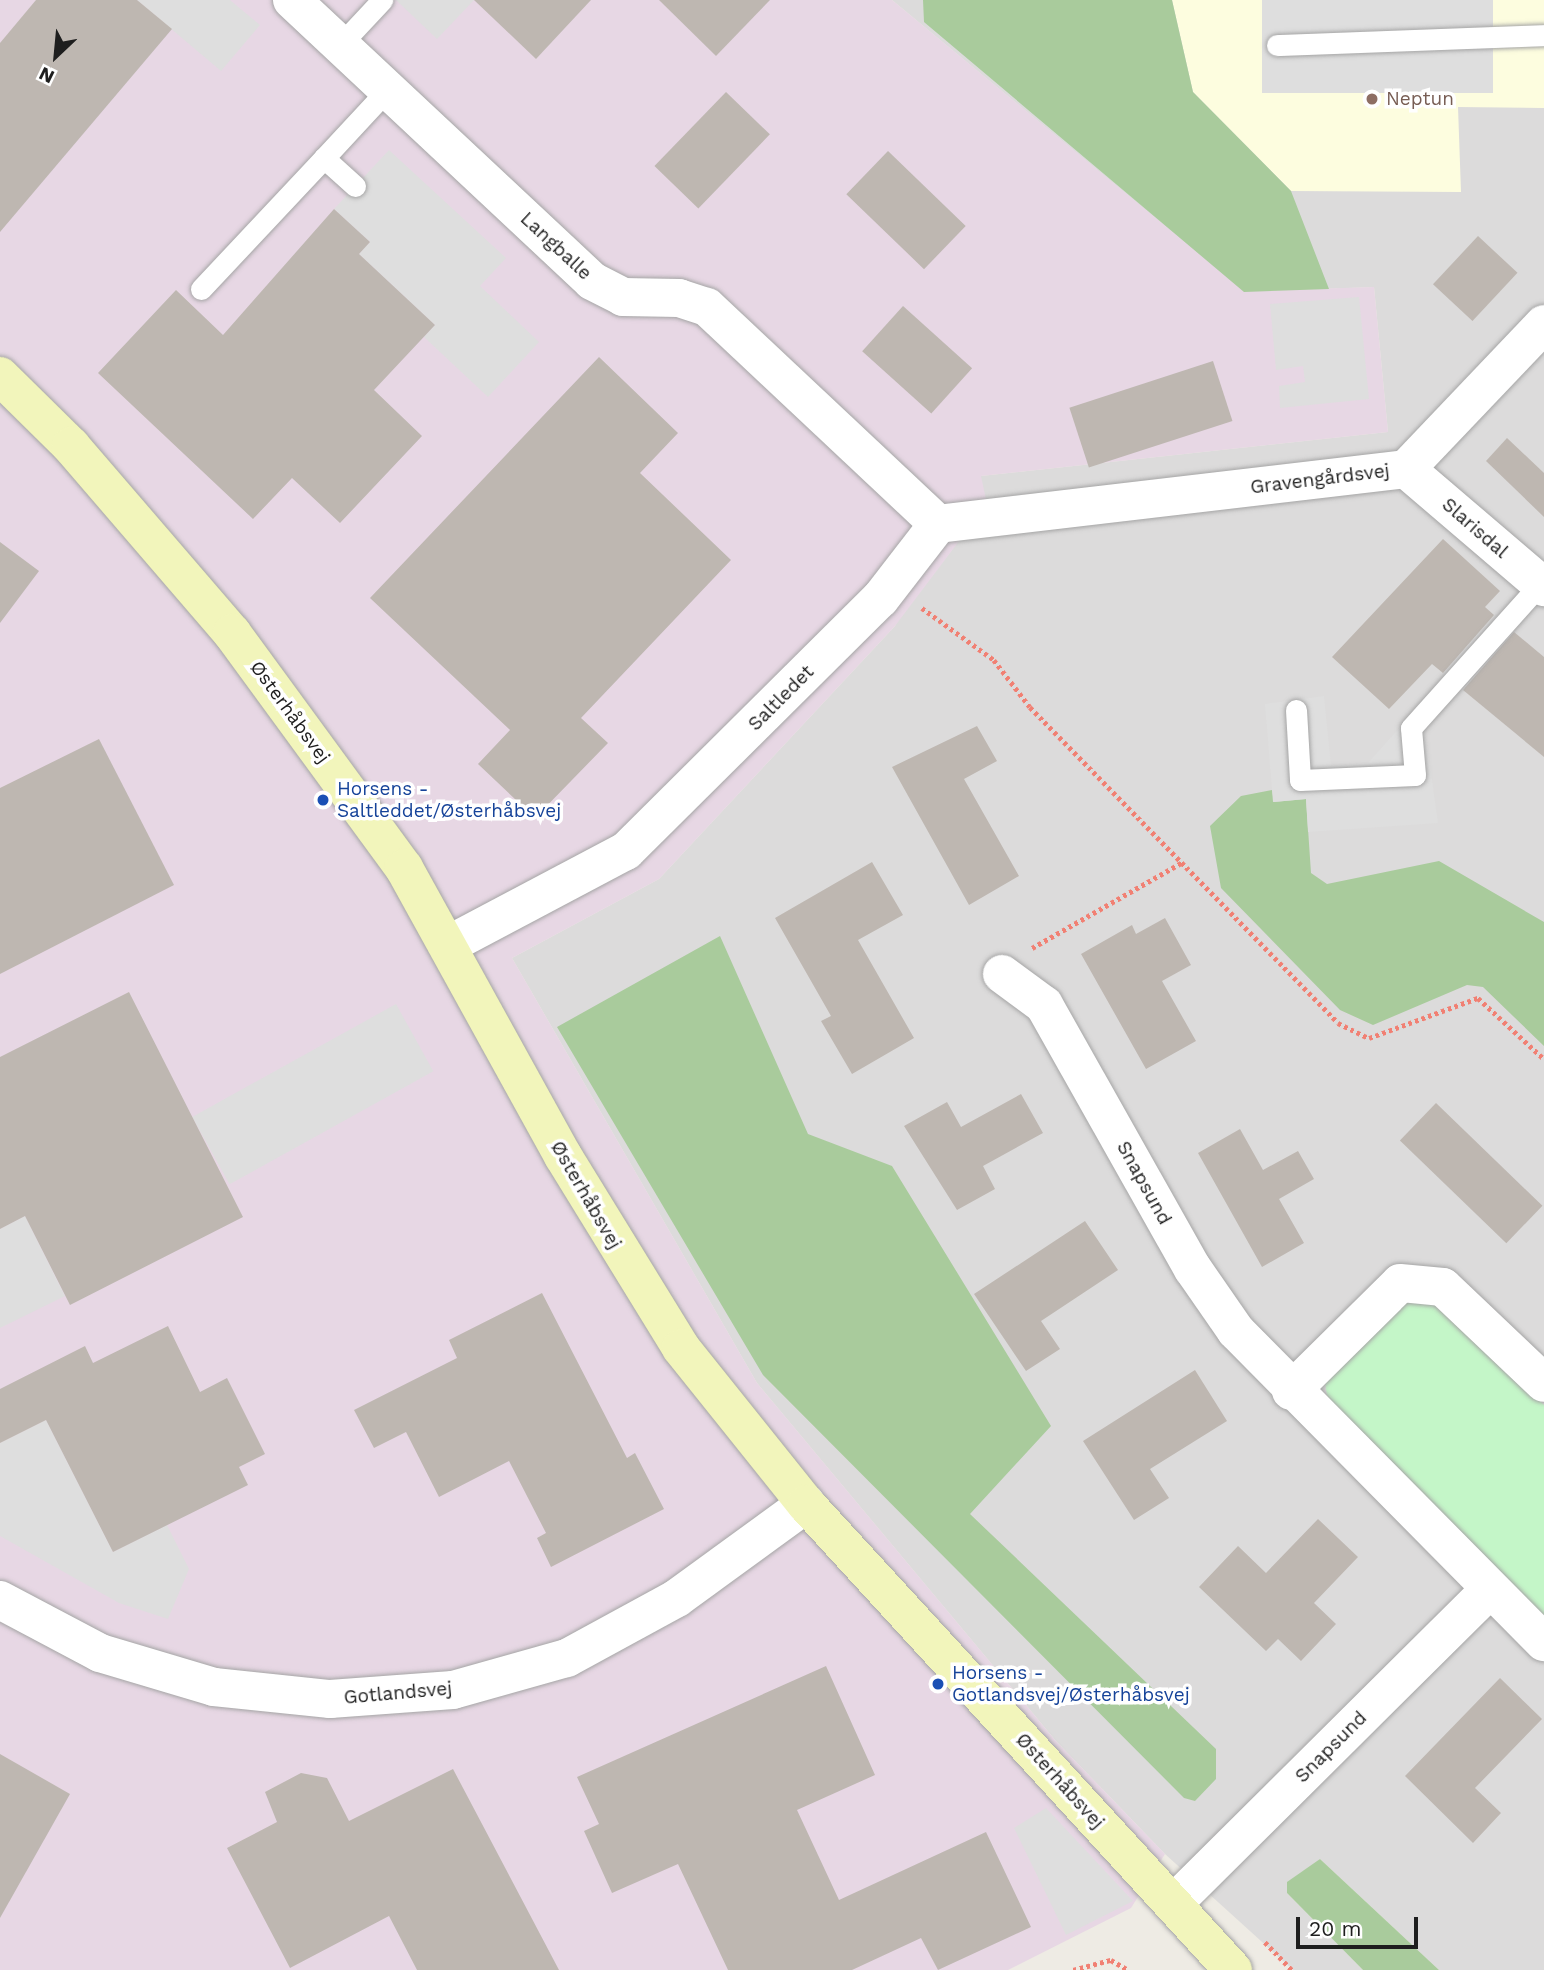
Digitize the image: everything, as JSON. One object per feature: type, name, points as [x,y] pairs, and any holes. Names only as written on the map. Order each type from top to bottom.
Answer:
[{"type":"street","name":"Langballe","points":[[292,0],[592,281],[623,297],[678,298],[707,307],[938,524]]},
{"type":"street","name":"Gravengårdsvej","points":[[938,524],[1406,468],[1544,324]]},
{"type":"street","name":"Østerhåbsvej","points":[[0,376],[71,446],[232,633],[404,868],[450,944],[629,1269],[681,1348],[806,1504],[1233,1970]]},
{"type":"street","name":"Slarisdal","points":[[1406,468],[1542,586]]},
{"type":"street","name":"Saltledet","points":[[450,944],[626,851],[891,585],[938,524]]},
{"type":"street","name":"Snapsund","points":[[1002,974],[1044,1005],[1193,1269],[1291,1391],[1544,1642]]},
{"type":"street","points":[[1291,1391],[1400,1283],[1443,1287],[1544,1383]]},
{"type":"street","name":"Gotlandsvej","points":[[0,1600],[100,1653],[214,1687],[330,1699],[453,1690],[567,1658],[677,1598],[806,1504]]},
{"type":"street","name":"Snapsund","points":[[1173,1905],[1489,1590]]},
{"type":"lane","points":[[340,45],[382,0]]},
{"type":"lane","points":[[1277,46],[1544,36]]},
{"type":"lane","points":[[201,289],[388,89]]},
{"type":"lane","points":[[324,158],[355,186]]},
{"type":"lane","points":[[1296,710],[1300,780],[1415,775],[1411,728],[1542,586]]},
{"type":"path","points":[[891,585],[995,660],[1030,708],[1338,1023],[1369,1038],[1478,998],[1544,1059]]},
{"type":"path","points":[[1002,974],[1045,937],[1183,862]]},
{"type":"path","points":[[1073,1970],[1111,1960],[1128,1970]]},
{"type":"shaded area","points":[[0,0],[892,0],[1244,291],[1374,287],[1388,432],[981,476],[987,504],[895,626],[659,879],[512,958],[757,1383],[1056,1741],[1165,1854],[1131,1908],[1008,1970],[0,1970]]},
{"type":"shaded area","points":[[137,0],[230,0],[260,25],[221,71]]},
{"type":"shaded area","points":[[396,0],[474,0],[437,39]]},
{"type":"shaded area","points":[[892,0],[1544,0],[1544,1970],[1439,1970],[1320,1859],[1287,1893],[1363,1970],[1293,1970],[1165,1854],[1056,1741],[757,1383],[512,958],[659,879],[895,626],[981,476],[1388,432],[1374,287],[1244,292]]},
{"type":"shaded area","name":"Neptun","points":[[1172,0],[1544,0],[1544,108],[1458,107],[1461,192],[1291,191],[1193,92]]},
{"type":"shaded area","points":[[1262,0],[1493,0],[1493,93],[1262,93]]},
{"type":"shaded area","points":[[389,150],[506,258],[480,286],[539,342],[488,397],[424,337],[435,325],[359,254],[370,242],[334,209]]},
{"type":"shaded area","points":[[1359,297],[1369,399],[1280,408],[1279,386],[1305,382],[1303,366],[1276,370],[1270,304]]},
{"type":"shaded area","points":[[1324,696],[1331,766],[1368,763],[1403,724],[1425,731],[1438,823],[1308,832],[1306,799],[1273,802],[1265,704]]},
{"type":"shaded area","points":[[396,1004],[433,1071],[230,1184],[192,1117]]},
{"type":"shaded area","points":[[25,1216],[65,1296],[0,1328],[0,1229]]},
{"type":"shaded area","points":[[46,1420],[113,1552],[167,1525],[189,1569],[168,1619],[119,1603],[0,1536],[0,1443]]},
{"type":"shaded area","points":[[1046,1808],[1133,1901],[1066,1935],[1014,1828]]},
{"type":"green space","points":[[923,0],[1172,0],[1193,92],[1291,191],[1329,289],[1244,292],[924,22]]},
{"type":"green space","points":[[1272,790],[1274,802],[1306,799],[1311,873],[1327,884],[1439,861],[1544,922],[1544,1046],[1483,987],[1467,985],[1373,1025],[1340,1010],[1221,888],[1210,826],[1241,796]]},
{"type":"green space","points":[[720,936],[808,1134],[892,1166],[1051,1426],[970,1514],[1216,1749],[1216,1779],[1195,1801],[1184,1798],[763,1375],[557,1027]]},
{"type":"green space","points":[[1432,1295],[1544,1405],[1544,1621],[1329,1408],[1325,1383],[1412,1296]]},
{"type":"green space","points":[[1320,1859],[1439,1970],[1363,1970],[1287,1893],[1287,1882]]},
{"type":"building","points":[[36,0],[137,0],[172,29],[0,232],[0,43]]},
{"type":"building","points":[[474,0],[591,0],[536,59]]},
{"type":"building","points":[[659,0],[770,0],[716,56]]},
{"type":"building","points":[[726,92],[770,134],[698,208],[654,166]]},
{"type":"building","points":[[888,151],[966,226],[924,269],[846,194]]},
{"type":"building","points":[[334,209],[370,242],[359,254],[435,325],[374,390],[422,436],[340,523],[292,478],[253,519],[98,373],[176,290],[223,335]]},
{"type":"building","points":[[1478,236],[1517,273],[1472,321],[1433,284]]},
{"type":"building","points":[[903,306],[972,368],[931,414],[862,351]]},
{"type":"building","points":[[599,357],[678,433],[640,473],[731,560],[581,718],[608,743],[535,818],[478,764],[510,730],[370,598]]},
{"type":"building","points":[[1213,361],[1232,421],[1089,468],[1069,408]]},
{"type":"building","points":[[1507,438],[1544,473],[1544,517],[1486,461]]},
{"type":"building","points":[[1443,539],[1500,591],[1485,607],[1494,615],[1443,673],[1432,664],[1389,709],[1332,657]]},
{"type":"building","points":[[0,542],[39,571],[0,623]]},
{"type":"building","points":[[1514,632],[1544,657],[1544,757],[1463,690]]},
{"type":"building","points":[[977,726],[997,761],[964,779],[1019,876],[969,905],[892,767]]},
{"type":"building","points":[[99,739],[174,885],[0,974],[0,788]]},
{"type":"building","points":[[872,862],[903,915],[858,940],[914,1038],[852,1074],[821,1021],[831,1016],[775,918]]},
{"type":"building","points":[[1165,918],[1191,965],[1162,981],[1196,1041],[1146,1069],[1081,954],[1132,925],[1136,934]]},
{"type":"building","points":[[129,992],[243,1217],[70,1305],[25,1216],[0,1229],[0,1057]]},
{"type":"building","points":[[1021,1094],[1043,1133],[983,1166],[995,1189],[957,1210],[904,1126],[947,1102],[961,1127]]},
{"type":"building","points":[[1436,1103],[1542,1206],[1506,1243],[1400,1140]]},
{"type":"building","points":[[1240,1129],[1263,1170],[1298,1151],[1314,1179],[1279,1199],[1304,1243],[1262,1267],[1198,1153]]},
{"type":"building","points":[[1085,1221],[1118,1270],[1041,1321],[1060,1349],[1026,1371],[974,1294]]},
{"type":"building","points":[[542,1293],[627,1458],[635,1453],[664,1509],[551,1567],[537,1538],[546,1533],[509,1461],[439,1497],[406,1432],[374,1448],[354,1410],[457,1358],[449,1340]]},
{"type":"building","points":[[168,1326],[200,1392],[227,1378],[265,1454],[239,1467],[248,1485],[113,1552],[46,1420],[0,1443],[0,1389],[85,1346],[93,1363]]},
{"type":"building","points":[[1195,1370],[1227,1421],[1150,1469],[1169,1498],[1134,1520],[1083,1441]]},
{"type":"building","points":[[1318,1519],[1358,1557],[1314,1603],[1336,1624],[1301,1661],[1278,1639],[1266,1651],[1199,1587],[1238,1546],[1266,1573]]},
{"type":"building","points":[[826,1666],[875,1775],[797,1810],[839,1900],[986,1832],[1031,1927],[938,1970],[921,1938],[852,1970],[728,1970],[678,1864],[612,1893],[584,1831],[599,1824],[577,1777]]},
{"type":"building","points":[[1500,1678],[1542,1719],[1475,1788],[1501,1813],[1473,1843],[1405,1776]]},
{"type":"building","points":[[0,1754],[70,1794],[0,1918]]},
{"type":"building","points":[[453,1769],[559,1970],[417,1970],[389,1916],[290,1968],[227,1848],[277,1822],[265,1792],[301,1773],[327,1778],[349,1821]]},
{"type":"place","name":"Neptun","points":[[1372,99]]},
{"type":"place","name":"Horsens - Saltleddet/Østerhåbsvej","points":[[323,800]]},
{"type":"place","name":"Horsens - Gotlandsvej/Østerhåbsvej","points":[[938,1684]]}]
